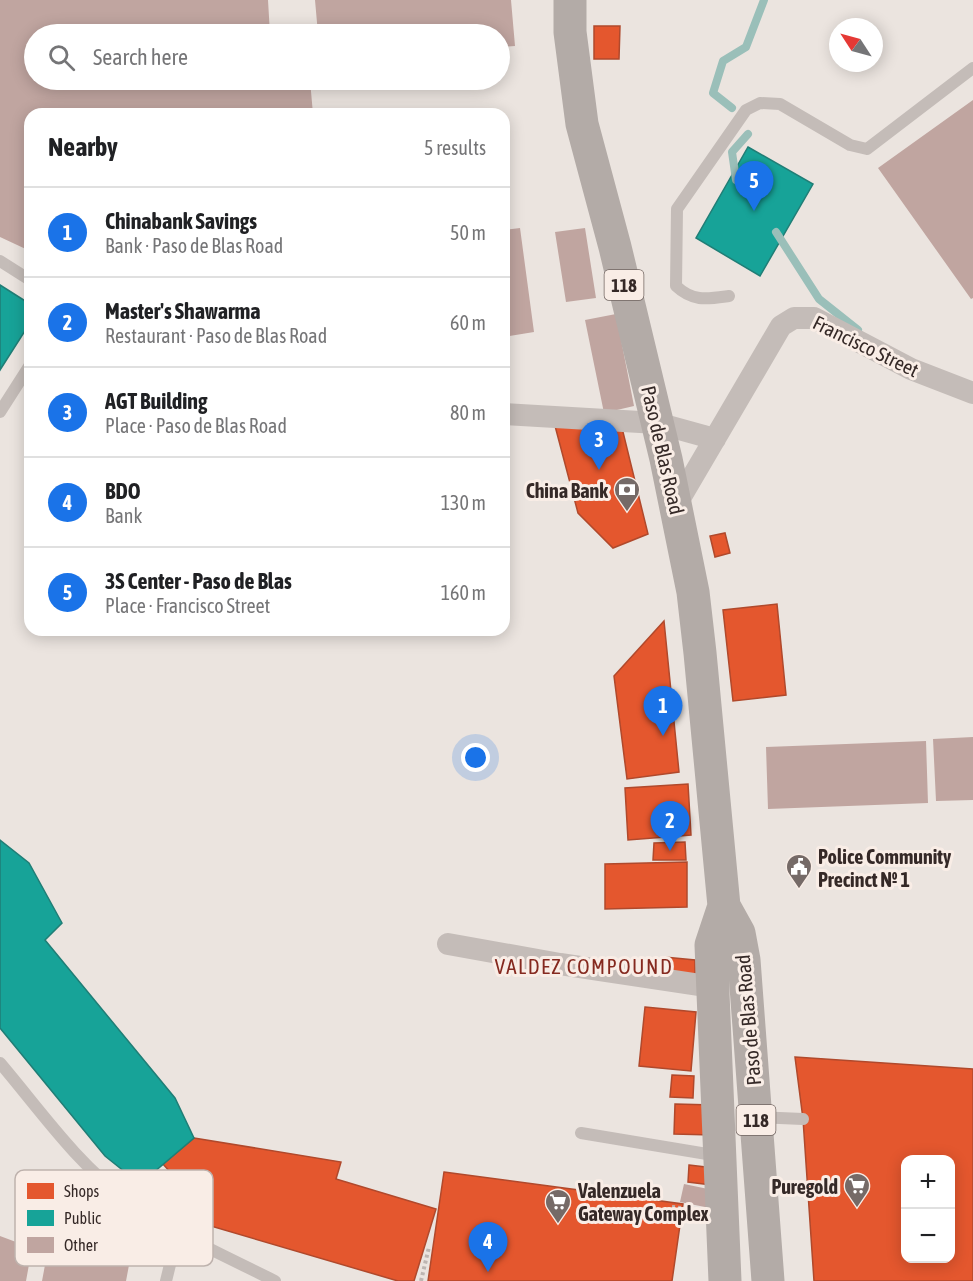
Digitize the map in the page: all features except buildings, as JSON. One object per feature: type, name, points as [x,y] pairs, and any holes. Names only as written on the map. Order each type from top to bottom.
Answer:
[{"type":"main road","name":"Paso de Blas Road","points":[[570,0],[570,32],[582,124],[615,247],[657,423],[693,592],[724,906],[739,933],[744,960],[768,1281]]},
{"type":"main road","name":"Paso de Blas Road","points":[[724,906],[711,945],[726,1281]]},
{"type":"street","name":"Francisco Street","points":[[676,505],[781,326],[794,318],[814,318],[911,369],[973,393]]},
{"type":"street","points":[[510,414],[657,423],[715,439]]},
{"type":"street","points":[[448,944],[560,964],[713,987]]},
{"type":"lane","points":[[729,296],[702,299],[686,295],[676,286],[677,209],[746,110],[760,103],[780,104],[850,145],[867,149],[973,68]]},
{"type":"lane","points":[[0,261],[24,276]]},
{"type":"lane","points":[[0,412],[24,374]]},
{"type":"lane","points":[[0,1063],[93,1170]]},
{"type":"lane","points":[[755,1118],[803,1119]]},
{"type":"lane","points":[[581,1133],[721,1156]]},
{"type":"lane","points":[[213,1250],[275,1281]]},
{"type":"lane","points":[[166,1281],[170,1266]]},
{"type":"path","points":[[672,1207],[681,1208],[680,1215]]},
{"type":"path","points":[[421,1281],[429,1247]]},
{"type":"waterway","points":[[732,108],[713,93],[723,61],[746,47],[764,0]]},
{"type":"waterway","points":[[736,180],[732,152],[748,134]]},
{"type":"waterway","points":[[776,232],[819,299],[858,330]]},
{"type":"place","name":"3S Center - Paso de Blas","points":[[754,211]]},
{"type":"place","name":"AGT Building","points":[[599,470]]},
{"type":"place","name":"China Bank","points":[[627,513]]},
{"type":"place","name":"Chinabank Savings","points":[[663,736]]},
{"type":"place","name":"Master's Shawarma","points":[[670,851]]},
{"type":"place","name":"Police Community Precinct № 1","points":[[799,890]]},
{"type":"place","name":"Puregold","points":[[857,1209]]},
{"type":"place","name":"Valenzuela Gateway Complex","points":[[558,1225]]},
{"type":"place","name":"BDO","points":[[488,1272]]},
{"type":"district","name":"VALDEZ COMPOUND","points":[[584,966]]}]
